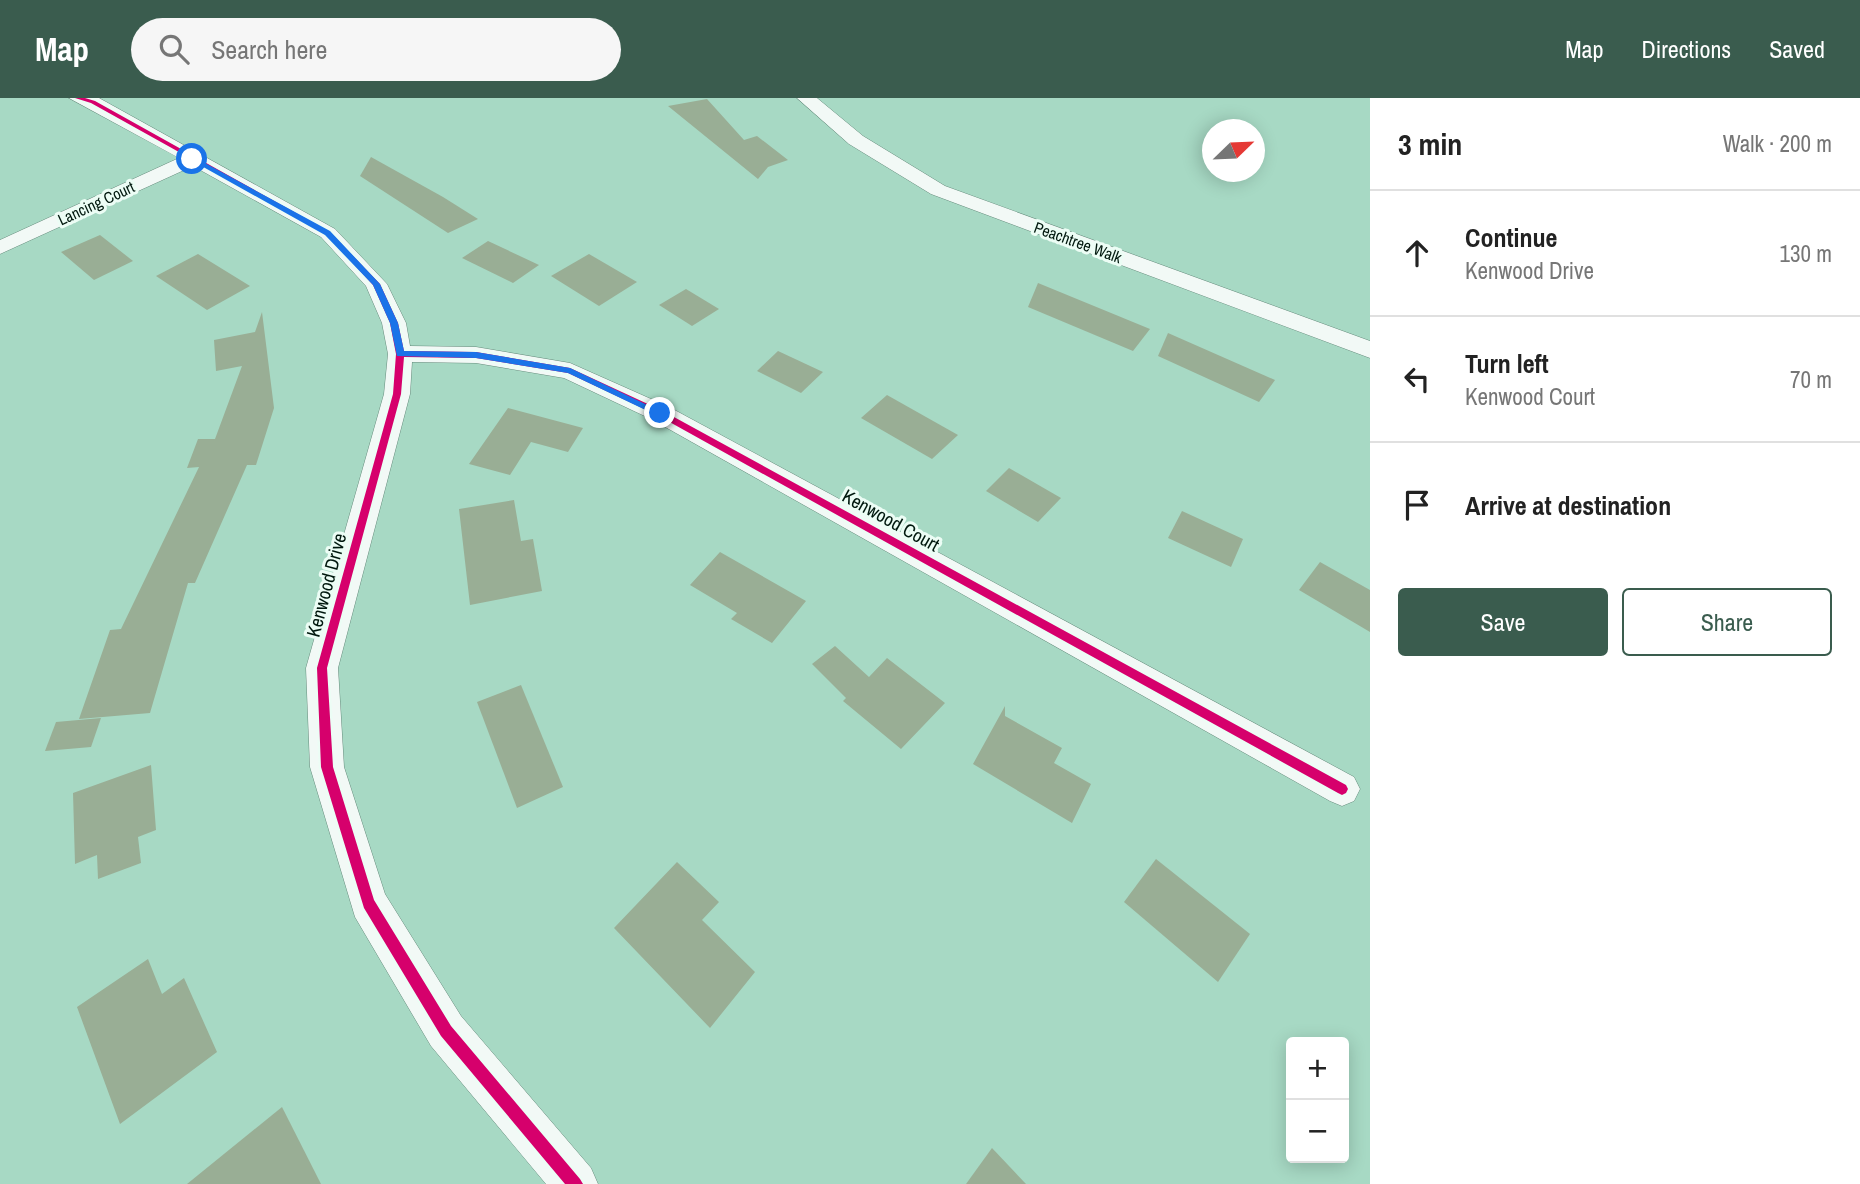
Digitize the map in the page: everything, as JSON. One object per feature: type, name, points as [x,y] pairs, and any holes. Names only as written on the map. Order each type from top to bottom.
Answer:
[{"type":"street","name":"Kenwood Drive","points":[[78,98],[93,102],[328,233],[376,284],[394,323],[400,354],[397,394],[321,668],[327,767],[369,903],[446,1031],[575,1184]]},
{"type":"street","name":"Peachtree Walk","points":[[806,98],[856,140],[939,190],[1370,350]]},
{"type":"street","name":"Lancing Court","points":[[0,247],[192,159]]},
{"type":"street","name":"Kenwood Court","points":[[400,354],[476,355],[570,371],[660,413],[1342,789]]},
{"type":"building","points":[[707,99],[744,140],[757,136],[788,160],[768,167],[758,179],[668,106]]},
{"type":"building","points":[[371,157],[478,219],[448,233],[360,176]]},
{"type":"building","points":[[100,235],[133,261],[94,280],[61,252]]},
{"type":"building","points":[[488,241],[539,265],[513,283],[462,258]]},
{"type":"building","points":[[198,254],[250,286],[207,310],[156,276]]},
{"type":"building","points":[[589,254],[637,282],[599,306],[551,276]]},
{"type":"building","points":[[1038,283],[1150,329],[1133,351],[1028,307]]},
{"type":"building","points":[[686,289],[719,309],[692,326],[659,305]]},
{"type":"building","points":[[262,312],[274,408],[256,465],[247,465],[195,583],[188,583],[150,713],[79,719],[110,630],[121,629],[199,467],[187,468],[198,439],[215,439],[242,366],[216,371],[214,340],[255,332]]},
{"type":"building","points":[[1168,333],[1275,380],[1259,402],[1158,356]]},
{"type":"building","points":[[778,351],[823,372],[801,393],[757,371]]},
{"type":"building","points":[[887,395],[958,435],[932,459],[861,418]]},
{"type":"building","points":[[508,408],[583,428],[568,452],[531,442],[510,475],[469,464]]},
{"type":"building","points":[[1009,468],[1061,498],[1038,522],[986,491]]},
{"type":"building","points":[[514,500],[521,541],[533,539],[542,591],[470,605],[459,509]]},
{"type":"building","points":[[1182,511],[1243,539],[1231,567],[1168,538]]},
{"type":"building","points":[[720,552],[806,601],[772,643],[731,619],[737,613],[690,585]]},
{"type":"building","points":[[1320,562],[1370,590],[1370,632],[1299,590]]},
{"type":"building","points":[[835,646],[869,677],[887,658],[945,703],[901,749],[843,701],[846,698],[812,664]]},
{"type":"building","points":[[521,685],[563,787],[517,808],[477,702]]},
{"type":"building","points":[[1005,706],[1005,716],[1062,748],[1054,763],[1091,784],[1072,823],[973,764]]},
{"type":"building","points":[[101,718],[91,747],[45,751],[56,722]]},
{"type":"building","points":[[151,765],[156,830],[138,837],[141,863],[98,879],[97,855],[75,864],[73,793]]},
{"type":"building","points":[[1156,859],[1250,934],[1218,982],[1124,902]]},
{"type":"building","points":[[677,862],[719,902],[702,920],[755,972],[710,1028],[614,928]]},
{"type":"building","points":[[148,959],[162,994],[184,978],[217,1052],[120,1124],[77,1007]]},
{"type":"building","points":[[282,1107],[321,1184],[187,1184]]},
{"type":"building","points":[[992,1148],[1026,1184],[966,1184]]},
{"type":"cycle path","points":[[78,98],[93,102],[328,233],[376,284],[394,323],[400,354],[397,394],[322,668],[327,767],[369,903],[446,1031],[575,1184]]},
{"type":"cycle path","points":[[400,354],[476,355],[570,371],[660,413],[1342,789]]},
{"type":"route","points":[[192,159],[328,233],[376,284],[394,323],[400,354],[476,355],[570,371],[660,413]]}]
